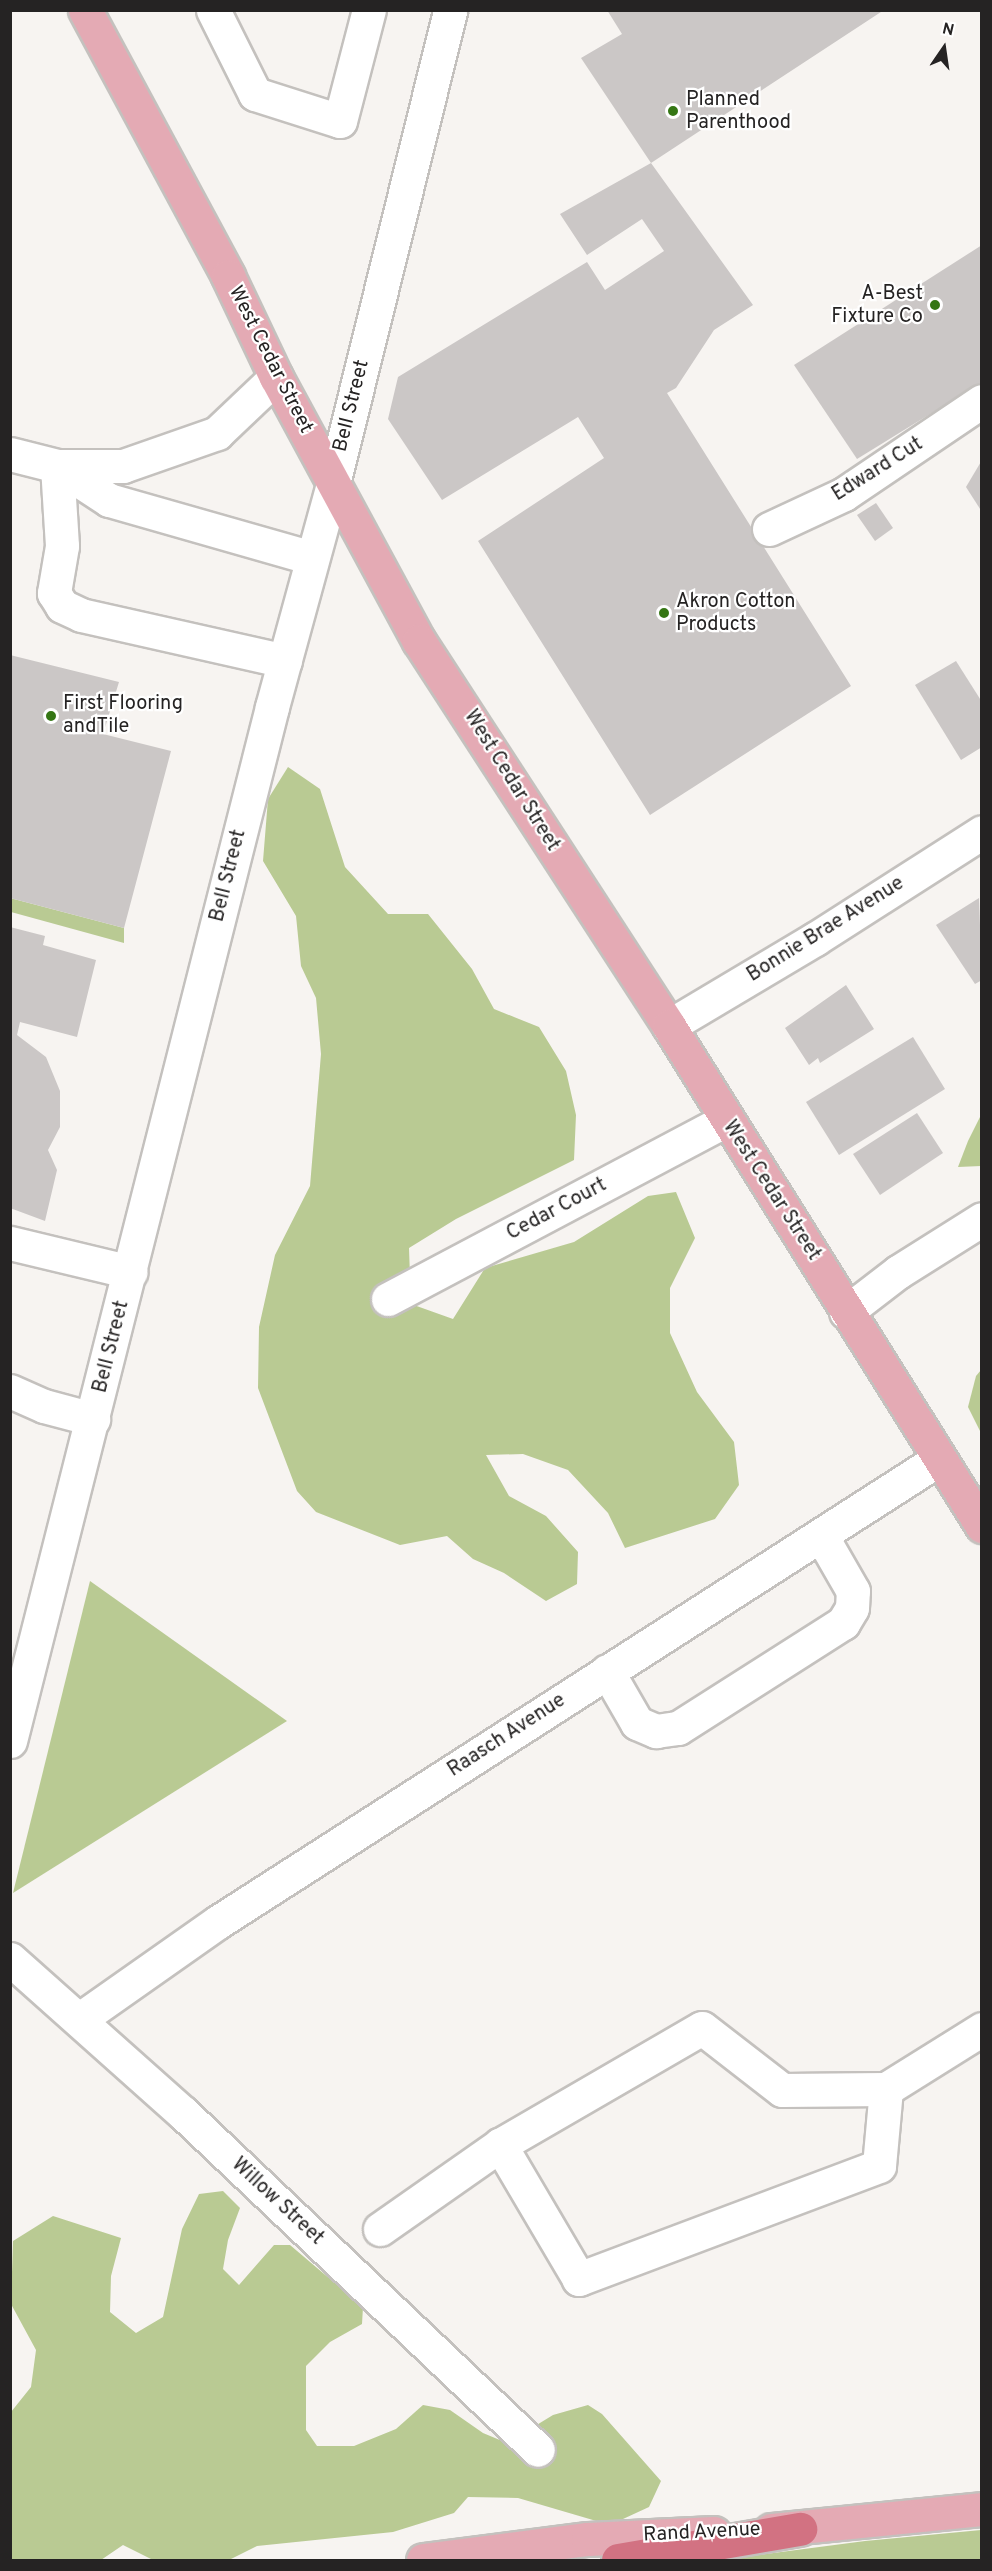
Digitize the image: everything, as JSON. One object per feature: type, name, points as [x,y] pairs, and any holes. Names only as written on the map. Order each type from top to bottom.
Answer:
[{"type":"highway","points":[[618,2560],[800,2529]]},
{"type":"main road","name":"West Cedar Street","points":[[85,10],[228,276],[276,377],[419,640],[669,1026],[981,1526]]},
{"type":"main road","name":"Rand Avenue","points":[[423,2560],[588,2539],[800,2529],[981,2509]]},
{"type":"street","points":[[213,10],[255,94],[340,121],[369,10]]},
{"type":"street","name":"Bell Street","points":[[10,1741],[285,661],[333,484],[450,10]]},
{"type":"street","points":[[10,454],[57,466],[123,466],[217,433],[276,377]]},
{"type":"street","name":"Edward Cut","points":[[769,529],[844,494],[981,401]]},
{"type":"street","points":[[57,466],[109,500],[312,558]]},
{"type":"street","points":[[57,466],[62,546],[54,592],[62,606],[81,615],[285,661]]},
{"type":"street","name":"Bonnie Brae Avenue","points":[[669,1026],[814,939],[981,832]]},
{"type":"street","name":"Cedar Court","points":[[388,1299],[726,1120]]},
{"type":"street","points":[[846,1312],[898,1272],[981,1219]]},
{"type":"street","points":[[10,1243],[131,1272]]},
{"type":"street","points":[[10,1391],[44,1406],[93,1419]]},
{"type":"street","name":"Raasch Avenue","points":[[80,2019],[218,1922],[607,1671],[822,1537],[939,1459]]},
{"type":"street","points":[[607,1671],[637,1723],[657,1731],[678,1728],[843,1623],[852,1608],[853,1591],[822,1537]]},
{"type":"street","name":"Willow Street","points":[[10,1959],[80,2019],[538,2450]]},
{"type":"street","points":[[380,2229],[500,2145],[702,2028],[782,2090],[886,2089],[981,2029]]},
{"type":"street","points":[[500,2145],[579,2279],[879,2166],[886,2089]]},
{"type":"green space","points":[[288,767],[320,789],[345,867],[388,914],[428,914],[472,969],[494,1009],[539,1027],[566,1071],[576,1115],[574,1160],[456,1219],[409,1248],[411,1304],[453,1319],[485,1268],[574,1242],[648,1196],[676,1192],[695,1238],[670,1288],[670,1333],[697,1392],[734,1442],[739,1485],[715,1519],[625,1548],[608,1513],[568,1470],[523,1454],[486,1455],[509,1496],[546,1516],[578,1552],[577,1584],[546,1601],[504,1573],[473,1559],[447,1536],[400,1545],[316,1512],[297,1491],[258,1388],[259,1327],[275,1255],[310,1186],[321,1054],[316,998],[301,966],[296,916],[263,861],[268,799]]},
{"type":"green space","points":[[10,898],[124,928],[124,943],[11,912]]},
{"type":"green space","points":[[981,1115],[981,1166],[958,1167],[968,1141]]},
{"type":"green space","points":[[981,1370],[981,1433],[968,1407],[976,1376]]},
{"type":"green space","points":[[90,1581],[287,1721],[13,1893]]},
{"type":"green space","points":[[223,2191],[240,2208],[228,2240],[223,2269],[239,2285],[274,2245],[290,2245],[363,2307],[362,2324],[330,2342],[306,2366],[306,2430],[317,2446],[354,2446],[396,2429],[423,2405],[450,2410],[483,2433],[507,2443],[553,2415],[588,2405],[602,2414],[661,2481],[649,2507],[610,2525],[518,2498],[468,2497],[454,2513],[393,2532],[257,2546],[229,2560],[153,2560],[123,2545],[101,2560],[11,2560],[11,2412],[31,2387],[36,2350],[11,2304],[13,2241],[53,2216],[121,2238],[111,2276],[110,2312],[136,2333],[163,2317],[182,2229],[199,2194]]},
{"type":"green space","points":[[981,2530],[981,2560],[721,2560],[865,2541]]},
{"type":"building","name":"Planned Parenthood","points":[[607,10],[884,10],[651,163],[581,58],[622,34]]},
{"type":"building","name":"Akron Cotton Products","points":[[651,163],[753,305],[714,330],[676,388],[667,393],[851,686],[650,815],[478,541],[604,458],[578,417],[442,500],[388,419],[398,377],[587,262],[605,290],[664,251],[642,219],[587,255],[560,214]]},
{"type":"building","name":"A-Best Fixture Co","points":[[982,245],[982,382],[857,459],[794,365]]},
{"type":"building","points":[[982,460],[982,512],[966,487]]},
{"type":"building","points":[[876,503],[893,528],[875,541],[857,515]]},
{"type":"building","points":[[10,655],[119,682],[103,734],[171,751],[124,928],[10,898]]},
{"type":"building","points":[[956,661],[982,702],[982,747],[961,760],[915,685]]},
{"type":"building","points":[[979,898],[982,980],[975,984],[936,925]]},
{"type":"building","points":[[10,927],[45,936],[43,945],[96,960],[77,1037],[20,1022],[17,1035],[46,1057],[60,1091],[60,1127],[48,1150],[57,1170],[45,1221],[10,1208]]},
{"type":"building","points":[[846,985],[874,1029],[820,1063],[818,1058],[809,1065],[785,1028]]},
{"type":"building","points":[[913,1037],[945,1089],[839,1155],[806,1102]]},
{"type":"building","points":[[917,1113],[943,1153],[880,1195],[853,1154]]},
{"type":"place","name":"Planned Parenthood","points":[[673,111]]},
{"type":"place","name":"A-Best Fixture Co","points":[[935,305]]},
{"type":"place","name":"Akron Cotton Products","points":[[664,613]]},
{"type":"place","name":"First Flooring andTile","points":[[51,716]]}]
